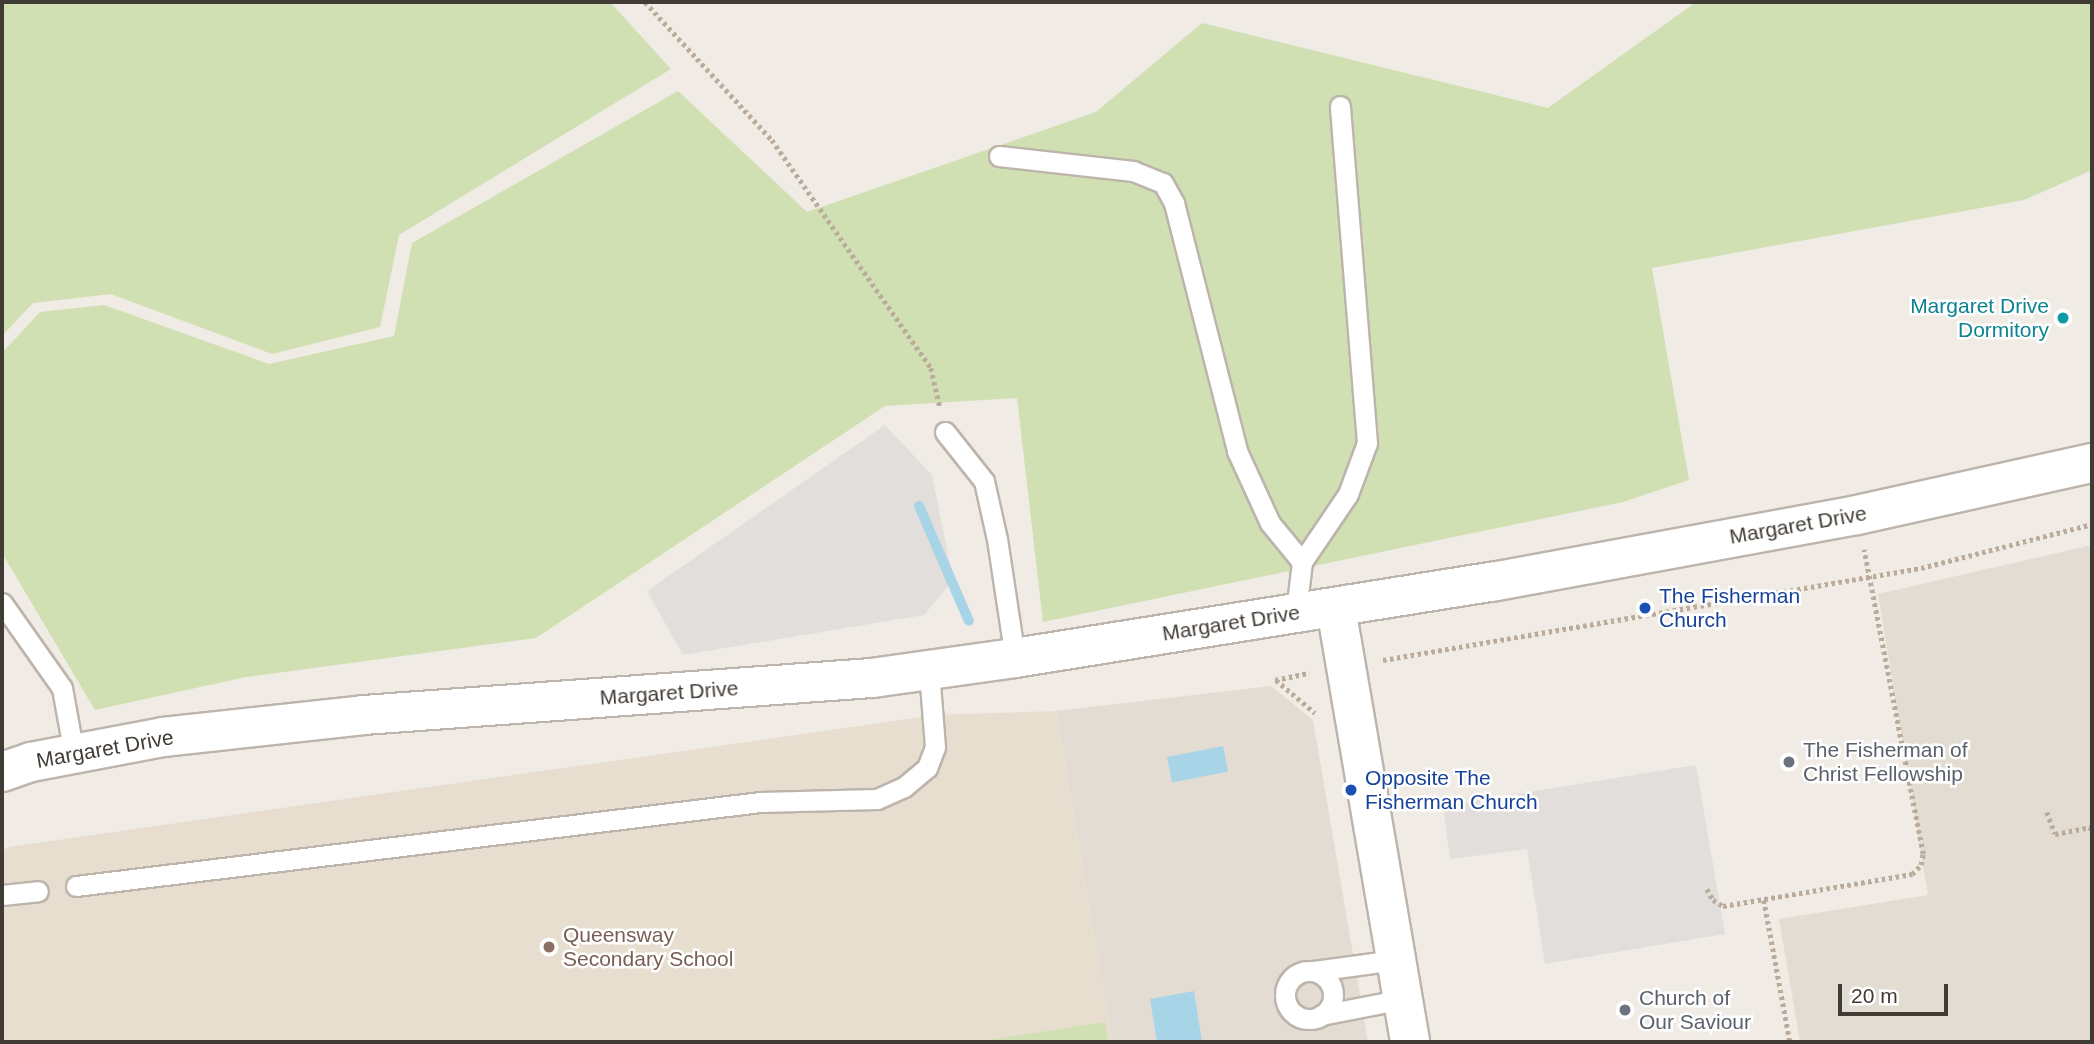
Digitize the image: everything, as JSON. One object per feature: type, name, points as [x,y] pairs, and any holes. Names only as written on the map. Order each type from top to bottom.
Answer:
[{"type":"street","name":"Margaret Drive","points":[[2,772],[74,754],[163,737],[364,715],[872,678],[929,670],[1296,611],[1336,608],[1857,515],[2092,463]]},
{"type":"street","points":[[1336,608],[1410,1042]]},
{"type":"lane","points":[[1296,611],[1303,562],[1348,494],[1367,443],[1340,107]]},
{"type":"lane","points":[[999,156],[1133,172],[1163,183],[1174,203],[1237,450],[1270,523],[1303,562]]},
{"type":"lane","points":[[945,432],[984,481],[997,539],[1015,657]]},
{"type":"lane","points":[[2,603],[62,688],[74,754]]},
{"type":"lane","points":[[76,886],[760,802],[877,799],[904,787],[927,768],[935,747],[929,670]]},
{"type":"lane","points":[[2,895],[38,891]]},
{"type":"lane","points":[[1395,960],[1298,974],[1292,978],[1286,998],[1298,1016],[1313,1018],[1403,999]]},
{"type":"lane","points":[[1314,971],[1328,980],[1333,995],[1327,1010],[1321,1015]]},
{"type":"path","points":[[645,2],[772,140],[931,368],[945,432]]},
{"type":"path","points":[[1707,889],[1713,901],[1723,906],[1912,874],[1921,865],[1923,854],[1857,515]]},
{"type":"path","points":[[1346,666],[1921,568],[2092,524]]},
{"type":"path","points":[[2048,812],[2055,834],[2090,827],[2092,831]]},
{"type":"path","points":[[1764,900],[1790,1042]]},
{"type":"shaded area","points":[[885,425],[932,475],[953,580],[924,615],[683,655],[647,591]]},
{"type":"shaded area","points":[[2092,545],[2092,1042],[1800,1042],[1779,919],[1928,895],[1878,594]]},
{"type":"shaded area","points":[[1271,686],[1313,720],[1368,1042],[1112,1042],[1056,711]]},
{"type":"shaded area","name":"Queensway Secondary School","points":[[1056,711],[1112,1042],[2,1042],[2,851],[9,847],[935,715]]},
{"type":"shaded area","points":[[1696,765],[1725,934],[1545,964],[1527,849],[1450,859],[1443,806]]},
{"type":"green space","points":[[2,2],[610,2],[671,69],[399,235],[380,327],[272,354],[111,294],[33,303],[2,336]]},
{"type":"green space","points":[[1696,2],[2092,2],[2092,170],[2024,200],[1652,268],[1689,480],[1623,502],[1043,622],[1017,398],[885,406],[536,638],[246,677],[95,710],[2,553],[2,353],[40,312],[104,305],[269,364],[394,336],[412,243],[678,91],[807,212],[1096,112],[1202,23],[1548,108]]},
{"type":"green space","points":[[1105,1022],[1108,1042],[975,1042]]},
{"type":"water","points":[[1223,746],[1228,772],[1172,782],[1167,757]]},
{"type":"water","points":[[1194,991],[1202,1042],[1157,1042],[1150,999]]},
{"type":"waterway","points":[[919,506],[969,621]]},
{"type":"place","name":"Margaret Drive Dormitory","points":[[2063,318]]},
{"type":"place","name":"The Fisherman Church","points":[[1645,608]]},
{"type":"place","name":"The Fisherman of Christ Fellowship","points":[[1789,762]]},
{"type":"place","name":"Opposite The Fisherman Church","points":[[1351,790]]},
{"type":"place","name":"Queensway Secondary School","points":[[549,947]]},
{"type":"place","name":"Church of Our Saviour","points":[[1625,1010]]}]
